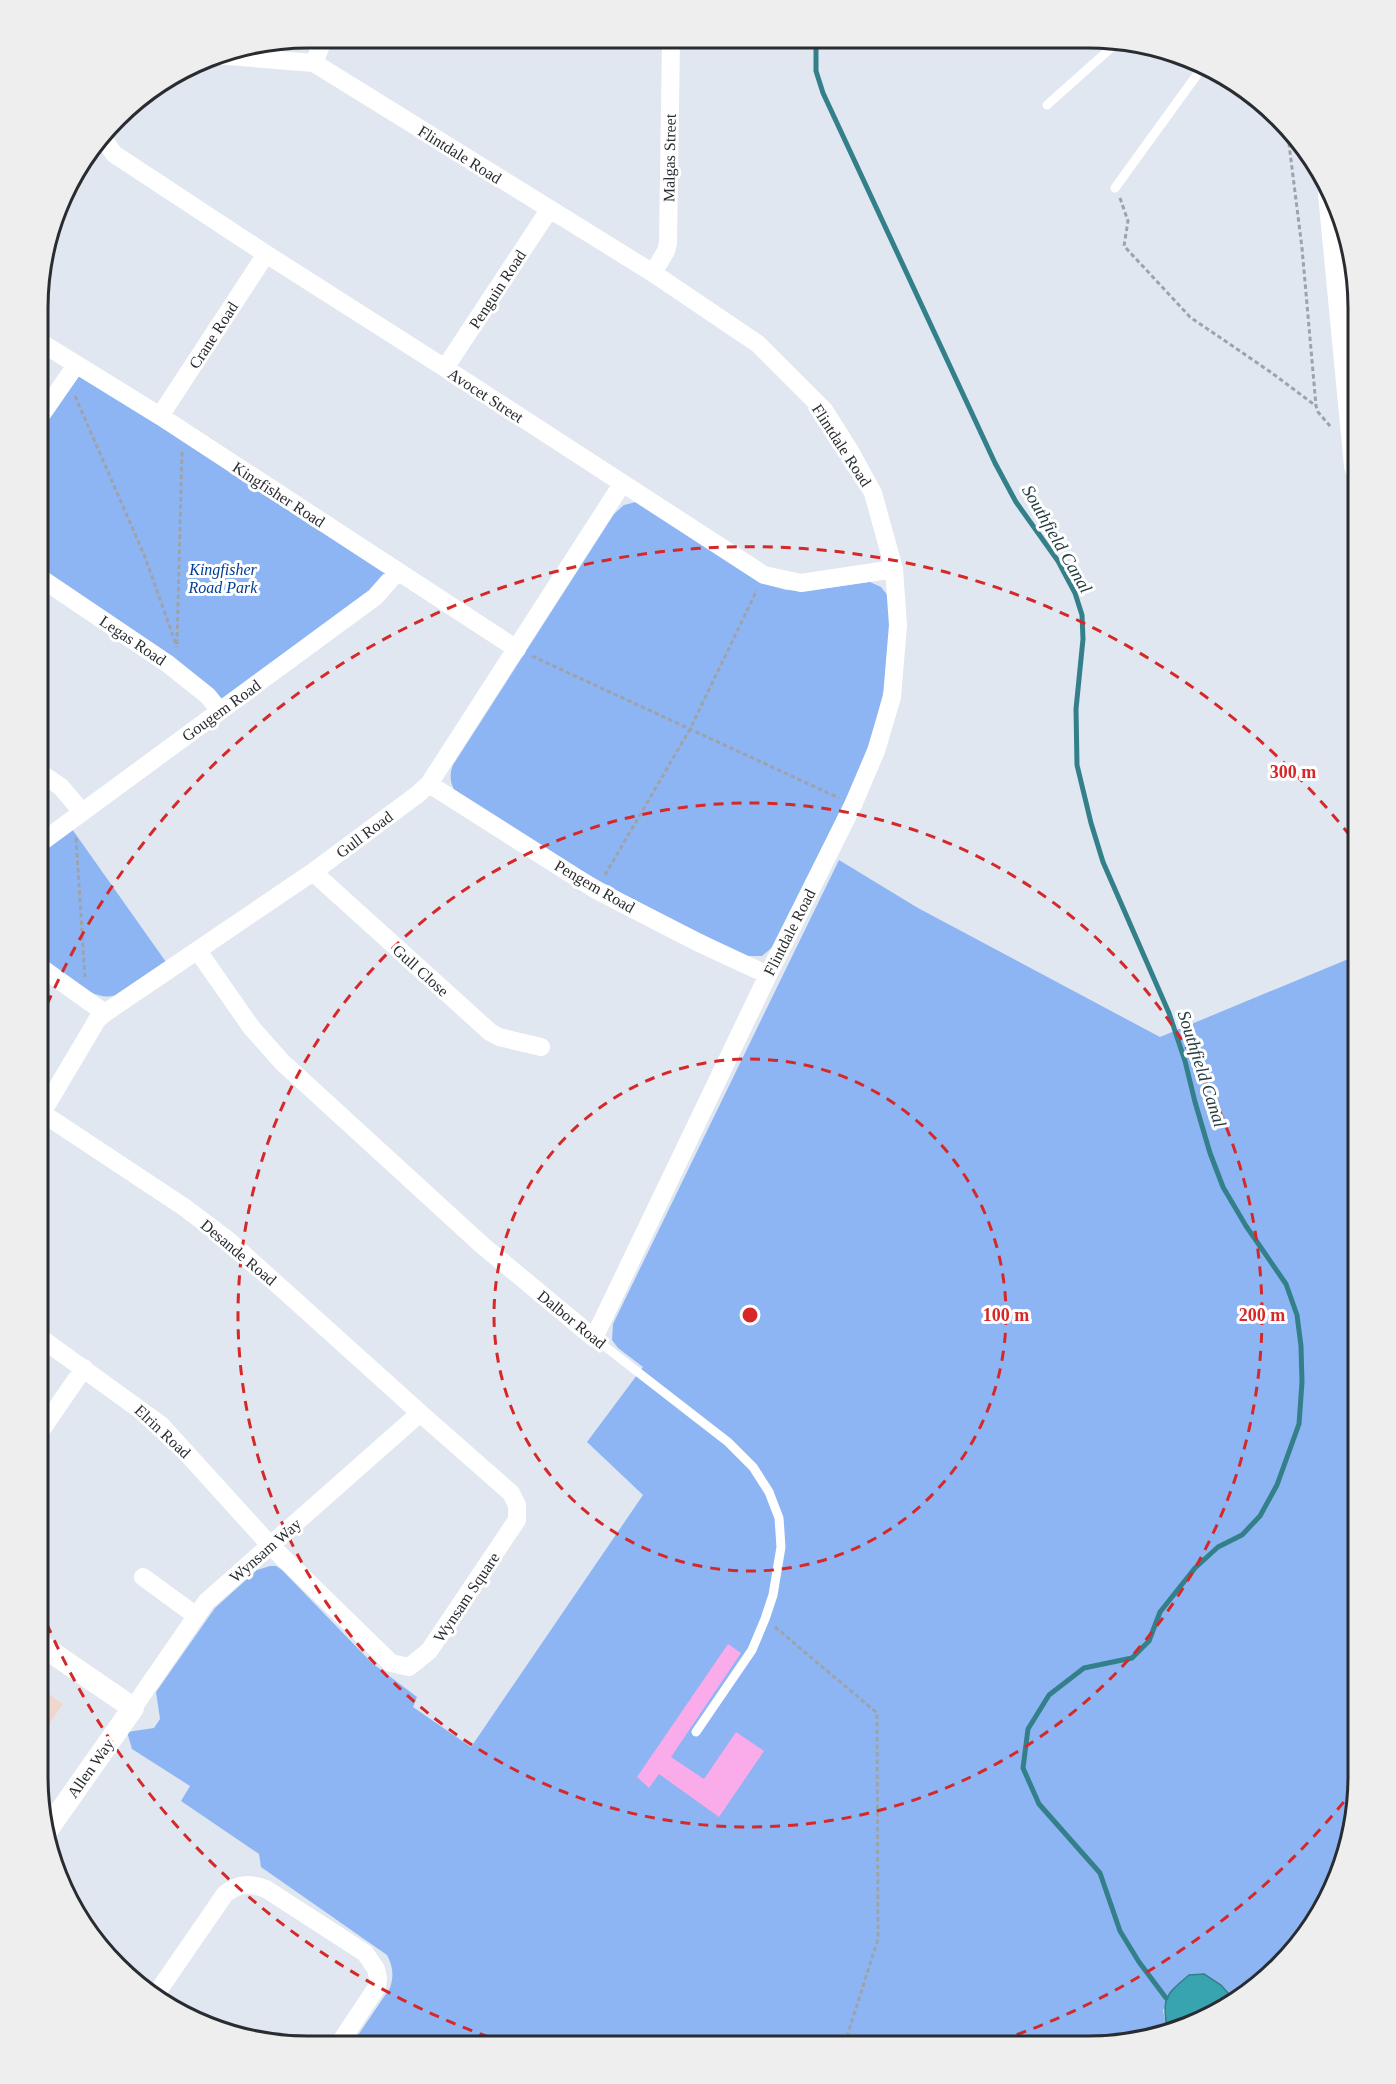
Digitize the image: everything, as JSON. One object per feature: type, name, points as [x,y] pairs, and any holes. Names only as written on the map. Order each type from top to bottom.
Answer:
[{"type":"main road","points":[[1335,228],[1348,361]]},
{"type":"street","points":[[314,63],[320,48]]},
{"type":"street","name":"Malgas Street","points":[[653,273],[668,243],[671,48]]},
{"type":"street","name":"Flintdale Road","points":[[241,57],[314,63],[653,273],[758,344],[824,410],[873,493],[894,570],[898,625],[892,697],[876,751],[853,805],[768,975],[594,1338]]},
{"type":"street","name":"Avocet Street","points":[[107,144],[114,154],[266,254],[764,575],[801,583],[894,570]]},
{"type":"street","name":"Penguin Road","points":[[445,368],[549,210]]},
{"type":"street","name":"Crane Road","points":[[160,416],[266,254]]},
{"type":"street","name":"Kingfisher Road","points":[[48,347],[160,416],[517,649]]},
{"type":"street","points":[[48,406],[76,365]]},
{"type":"street","name":"Gull Road","points":[[48,1102],[97,1020],[105,1013],[313,872],[429,784],[622,484]]},
{"type":"street","name":"Gougem Road","points":[[48,837],[375,597],[398,571]]},
{"type":"street","name":"Legas Road","points":[[48,583],[168,664],[208,696],[220,711]]},
{"type":"street","points":[[48,778],[61,787],[82,812]]},
{"type":"street","name":"Pengem Road","points":[[429,784],[596,890],[697,942],[768,975]]},
{"type":"street","name":"Gull Close","points":[[313,872],[490,1032],[499,1037],[541,1047]]},
{"type":"street","name":"Dalbor Road","points":[[198,951],[251,1027],[282,1062],[482,1245],[594,1338]]},
{"type":"street","points":[[48,972],[105,1013]]},
{"type":"street","name":"Desande Road","points":[[48,1120],[184,1208],[229,1241],[420,1413]]},
{"type":"street","name":"Elrin Road","points":[[48,1343],[161,1425],[270,1545]]},
{"type":"street","points":[[48,1420],[84,1368]]},
{"type":"street","name":"Wynsam Square","points":[[270,1545],[391,1663],[409,1666],[429,1651],[517,1520],[517,1505],[511,1493],[420,1413]]},
{"type":"street","name":"Wynsam Way","points":[[133,1708],[206,1602],[420,1413]]},
{"type":"street","points":[[143,1577],[195,1615]]},
{"type":"street","points":[[48,1650],[133,1708]]},
{"type":"street","name":"Allen Way","points":[[52,1823],[133,1708]]},
{"type":"street","points":[[160,1989],[225,1894],[243,1884],[254,1884],[266,1889],[365,1953],[376,1969],[377,1987],[344,2036]]},
{"type":"lane","points":[[1047,105],[1110,49]]},
{"type":"lane","points":[[1115,188],[1198,73]]},
{"type":"lane","name":"Dalbor Road","points":[[594,1338],[728,1442],[753,1467],[769,1492],[779,1518],[781,1547],[773,1594],[765,1619],[752,1650],[696,1732]]},
{"type":"path","points":[[1289,144],[1302,248],[1316,406],[1332,428]]},
{"type":"path","points":[[1115,188],[1128,221],[1124,246],[1190,317],[1316,406]]},
{"type":"path","points":[[63,385],[75,396],[145,557],[177,647]]},
{"type":"path","points":[[168,664],[177,647],[182,476],[181,430]]},
{"type":"path","points":[[596,890],[690,729],[764,575]]},
{"type":"path","points":[[517,649],[853,805]]},
{"type":"path","points":[[81,996],[86,988],[77,840],[69,828],[82,812]]},
{"type":"path","points":[[765,1619],[877,1713],[878,1939],[847,2036]]},
{"type":"shaded area","points":[[48,1693],[63,1704],[48,1726]]},
{"type":"shaded area","points":[[1204,1974],[1221,1985],[1229,1994],[1203,2009],[1166,2024],[1165,2005],[1167,1999],[1174,1988],[1189,1975]]},
{"type":"green space","name":"Kingfisher Road Park","points":[[76,365],[398,571],[220,711],[48,584],[48,405]]},
{"type":"green space","points":[[636,502],[768,585],[786,590],[805,591],[870,582],[881,587],[888,596],[890,625],[885,686],[870,744],[859,772],[775,945],[762,956],[745,956],[623,894],[568,863],[456,793],[451,783],[453,765],[614,514],[624,505]]},
{"type":"green space","points":[[72,829],[166,962],[120,994],[105,996],[90,992],[48,962],[48,846]]},
{"type":"green space","points":[[839,860],[918,908],[1160,1037],[1348,959],[1348,1776],[1346,1810],[1334,1860],[1321,1891],[1304,1920],[1272,1960],[1229,1994],[1210,1978],[1189,1975],[1163,2010],[1166,2024],[1122,2034],[1088,2036],[357,2036],[390,1988],[392,1971],[387,1955],[261,1867],[259,1854],[181,1801],[190,1786],[132,1749],[127,1732],[154,1728],[160,1719],[156,1692],[215,1608],[257,1570],[276,1566],[372,1663],[417,1697],[413,1707],[471,1747],[643,1495],[587,1442],[643,1367],[618,1348],[612,1340],[613,1324]]},
{"type":"building","points":[[728,1644],[741,1653],[671,1757],[704,1779],[736,1732],[764,1751],[719,1817],[659,1774],[649,1788],[637,1777]]},
{"type":"waterway","name":"Southfield Canal","points":[[816,48],[816,71],[823,93],[995,463],[1016,502],[1058,561],[1075,593],[1082,615],[1083,639],[1076,709],[1077,765],[1091,823],[1103,862],[1169,1013],[1185,1061],[1210,1153],[1223,1187],[1246,1226],[1286,1284],[1297,1315],[1302,1382],[1299,1424],[1277,1485],[1260,1516],[1242,1535],[1218,1547],[1195,1568],[1160,1612],[1149,1641],[1132,1658],[1084,1668],[1049,1695],[1028,1729],[1023,1768],[1039,1804],[1100,1873],[1120,1931],[1139,1962],[1166,1998]]}]
